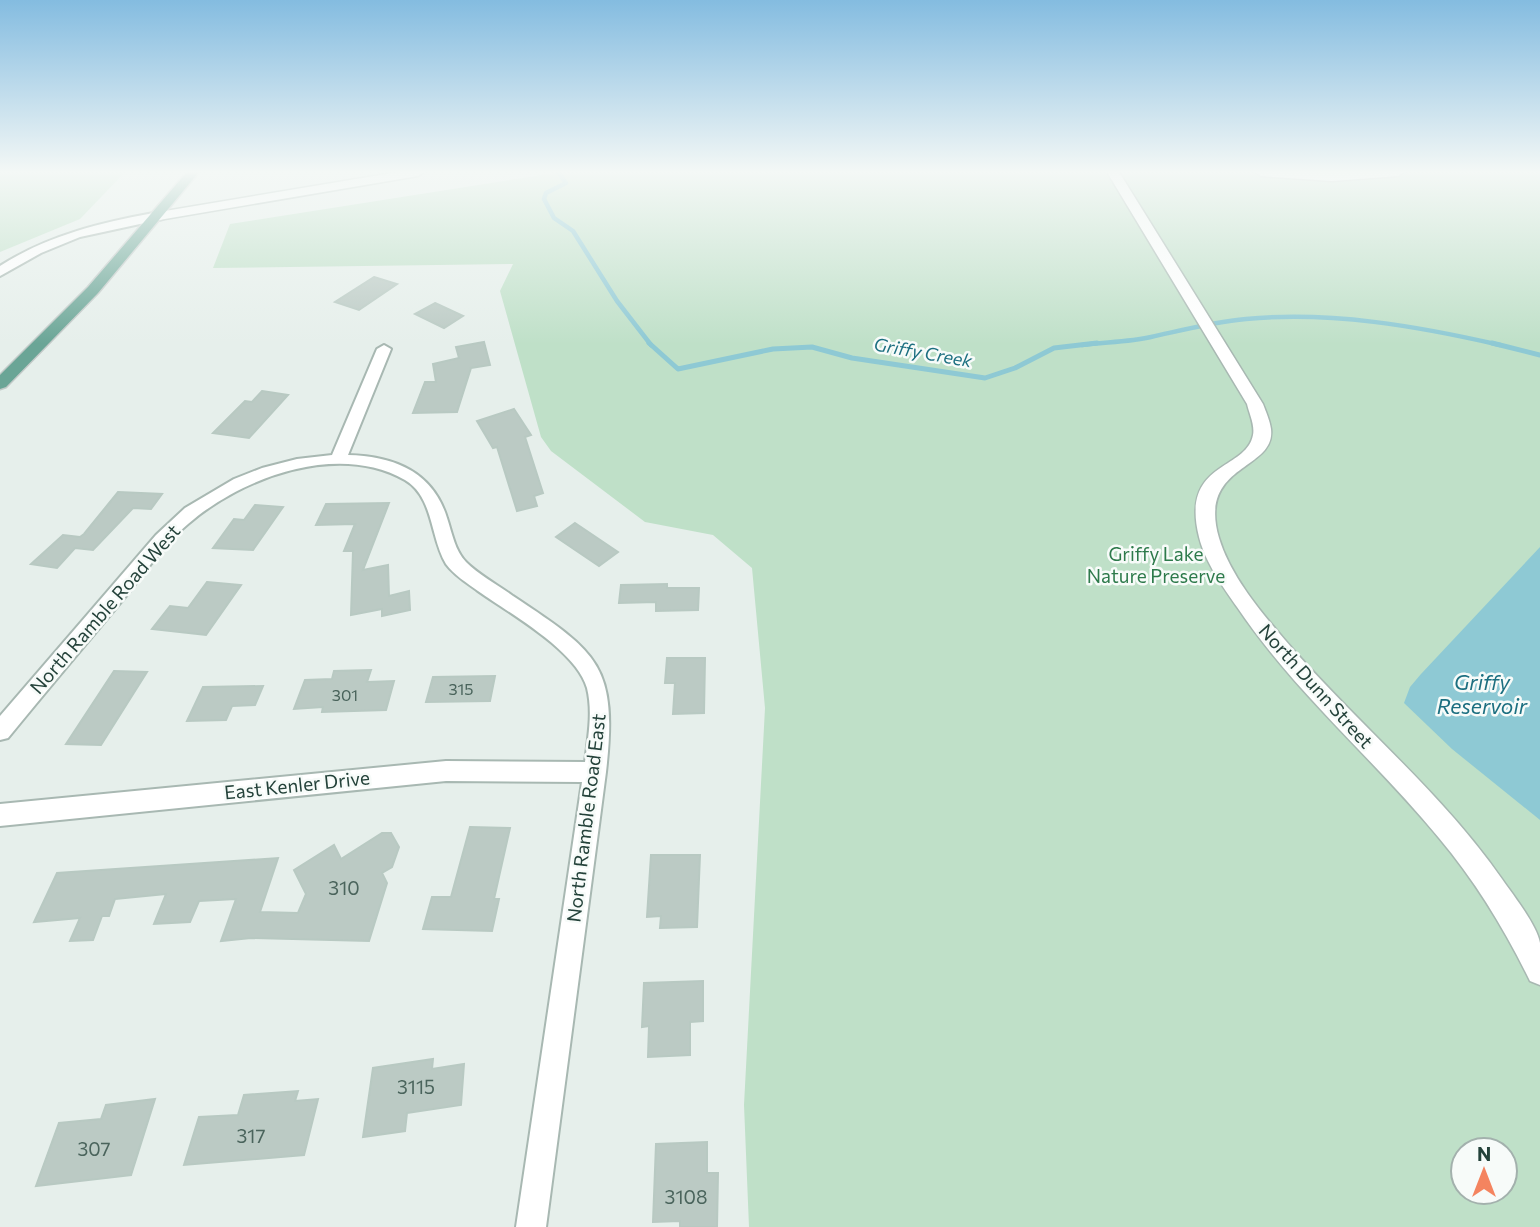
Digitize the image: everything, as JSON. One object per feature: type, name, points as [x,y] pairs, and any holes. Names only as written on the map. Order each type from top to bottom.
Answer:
[{"type":"main road","points":[[0,384],[93,290],[147,229]]},
{"type":"street","points":[[0,272],[65,238],[96,229]]},
{"type":"street","name":"North Dunn Street","points":[[1148,229],[1255,404],[1263,430],[1259,446],[1216,481],[1206,498],[1204,521],[1221,564],[1245,605],[1279,649],[1429,807],[1467,853],[1499,897],[1540,971]]},
{"type":"street","points":[[338,460],[384,349]]},
{"type":"street","name":"North Ramble Road West","points":[[0,731],[160,542],[191,512],[228,490],[267,474],[313,462],[338,460]]},
{"type":"street","name":"North Ramble Road East","points":[[338,460],[378,465],[420,482],[431,497],[456,563],[586,665],[597,687],[600,711],[595,772],[527,1226]]},
{"type":"street","name":"East Kenler Drive","points":[[0,814],[436,772],[595,772]]},
{"type":"green space","points":[[0,229],[55,229],[0,252]]},
{"type":"green space","name":"Griffy Lake Nature Preserve","points":[[228,229],[1540,229],[1540,1227],[749,1227],[744,1105],[765,708],[752,568],[713,535],[645,522],[551,451],[541,437],[500,291],[513,264],[213,268]]},
{"type":"water","name":"Griffy Reservoir","points":[[1540,547],[1540,820],[1452,749],[1404,703],[1410,687],[1421,674]]},
{"type":"building","points":[[374,277],[397,284],[359,310],[335,302]]},
{"type":"building","points":[[435,303],[463,316],[444,328],[415,314]]},
{"type":"building","points":[[484,342],[490,365],[471,368],[457,412],[413,413],[425,382],[436,382],[433,364],[459,358],[456,347]]},
{"type":"building","points":[[262,391],[288,395],[249,438],[213,433],[245,401],[252,402]]},
{"type":"building","points":[[514,409],[531,435],[525,437],[543,493],[534,496],[537,506],[517,511],[497,447],[493,448],[477,421]]},
{"type":"building","points":[[118,492],[162,494],[151,509],[133,508],[93,550],[75,548],[57,568],[31,564],[63,535],[80,537],[84,534]]},
{"type":"building","points":[[389,503],[363,570],[388,565],[389,596],[409,591],[410,610],[382,616],[382,609],[351,615],[353,551],[344,551],[355,524],[316,525],[326,504]]},
{"type":"building","points":[[255,505],[283,507],[253,550],[213,548],[234,519],[244,520]]},
{"type":"building","points":[[575,523],[618,552],[599,566],[556,537]]},
{"type":"building","points":[[207,582],[241,585],[206,635],[152,629],[170,606],[188,608]]},
{"type":"building","points":[[667,584],[667,588],[699,588],[698,610],[656,611],[656,602],[619,603],[621,585]]},
{"type":"building","points":[[667,658],[705,658],[704,713],[673,714],[675,683],[665,683]]},
{"type":"building","points":[[371,670],[367,682],[394,681],[386,710],[322,712],[323,707],[294,709],[305,680],[332,679],[334,671]]},
{"type":"building","points":[[114,671],[147,672],[101,745],[66,744]]},
{"type":"building","points":[[495,676],[490,701],[426,702],[433,677]]},
{"type":"building","points":[[263,686],[255,705],[232,706],[226,720],[187,721],[203,687]]},
{"type":"building","points":[[470,827],[510,828],[494,899],[499,899],[492,931],[423,929],[432,897],[451,897]]},
{"type":"building","points":[[382,833],[391,833],[399,847],[392,867],[382,873],[387,883],[369,941],[251,938],[221,941],[236,899],[199,901],[190,922],[154,924],[166,894],[115,899],[109,916],[102,916],[93,940],[70,941],[80,918],[34,922],[57,873],[278,858],[260,912],[298,913],[306,894],[294,870],[334,845],[341,859]]},
{"type":"building","points":[[651,855],[700,855],[697,927],[660,928],[661,916],[647,917]]},
{"type":"building","points":[[703,981],[703,1021],[690,1022],[690,1055],[648,1057],[649,1026],[642,1027],[644,983]]},
{"type":"building","points":[[433,1059],[432,1069],[464,1064],[461,1105],[407,1113],[405,1131],[363,1137],[373,1068]]},
{"type":"building","points":[[298,1091],[295,1101],[318,1099],[304,1155],[184,1165],[199,1117],[238,1115],[244,1095]]},
{"type":"building","points":[[155,1099],[131,1175],[36,1186],[59,1123],[101,1119],[106,1105]]},
{"type":"building","points":[[707,1142],[707,1173],[718,1173],[717,1227],[680,1227],[680,1221],[653,1222],[656,1144]]},
{"type":"waterway","name":"Griffy Creek","points":[[570,229],[617,301],[650,344]]},
{"type":"waterway","name":"Griffy Creek","points":[[1082,345],[1143,339],[1234,320],[1278,317],[1342,319],[1406,326],[1500,345]]},
{"type":"waterway","name":"Griffy Creek","points":[[650,344],[678,369],[773,349],[812,347],[852,358],[985,378],[1015,368],[1054,348],[1097,343]]},
{"type":"waterway","name":"Griffy Creek","points":[[1492,343],[1500,345]]},
{"type":"waterway","name":"Griffy Creek","points":[[1500,345],[1540,355]]}]
